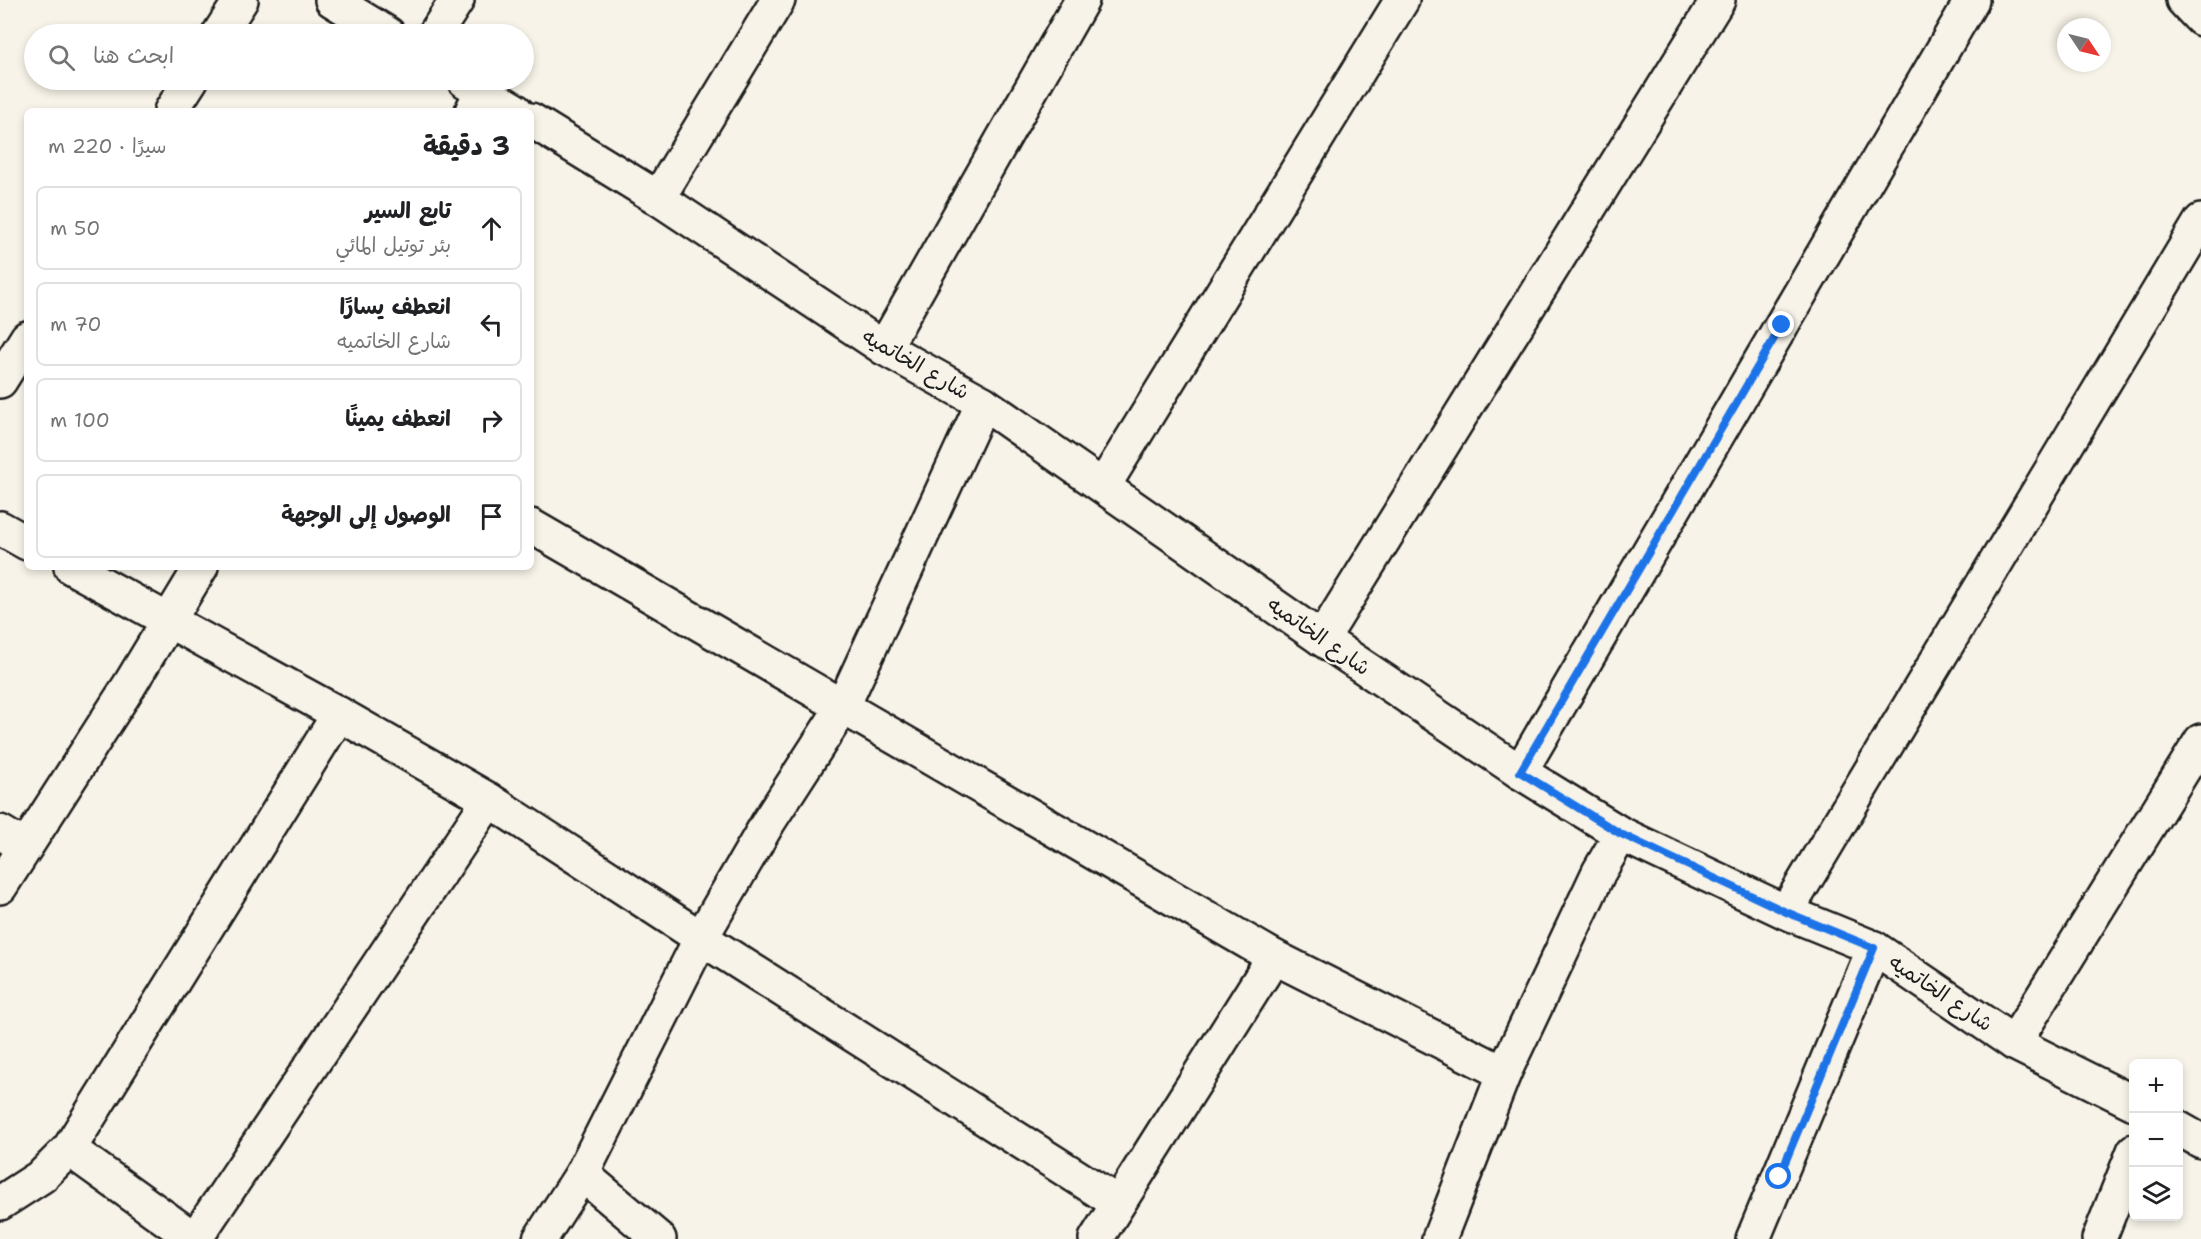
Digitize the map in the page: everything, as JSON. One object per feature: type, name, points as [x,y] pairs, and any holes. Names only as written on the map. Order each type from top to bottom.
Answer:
[{"type":"street","points":[[225,24],[241,0]]},
{"type":"street","points":[[332,0],[372,24]]},
{"type":"street","points":[[441,24],[457,0]]},
{"type":"street","points":[[657,198],[777,0]]},
{"type":"street","points":[[884,348],[1082,0]]},
{"type":"street","points":[[1104,485],[1402,0]]},
{"type":"street","points":[[1322,639],[1718,0]]},
{"type":"street","points":[[1520,772],[1972,0]]},
{"type":"street","points":[[2183,0],[2201,19]]},
{"type":"street","points":[[173,108],[185,90]]},
{"type":"street","points":[[473,93],[509,108]]},
{"type":"street","name":"شارع الخاتميه","points":[[534,122],[657,198],[884,348],[984,403],[1322,639],[1520,772],[1621,834],[1786,912],[1874,948],[2014,1043],[2129,1101]]},
{"type":"street","points":[[1786,912],[2201,221]]},
{"type":"street","points":[[0,381],[24,343]]},
{"type":"street","points":[[540,1239],[582,1174],[701,938],[769,821],[842,708],[984,403]]},
{"type":"street","points":[[0,528],[24,541]]},
{"type":"street","points":[[534,528],[1274,957],[1504,1073]]},
{"type":"street","points":[[76,570],[339,714],[489,800],[701,938],[1118,1203]]},
{"type":"street","points":[[0,887],[13,840],[129,686],[199,570]]},
{"type":"street","points":[[0,1203],[42,1176],[69,1149],[339,714]]},
{"type":"street","points":[[2014,1043],[2201,741]]},
{"type":"street","points":[[69,1149],[195,1239],[489,800]]},
{"type":"street","points":[[1439,1239],[1504,1073],[1599,872],[1621,834]]},
{"type":"street","points":[[1753,1239],[1874,948]]},
{"type":"street","points":[[1096,1239],[1274,957]]},
{"type":"street","points":[[2183,1131],[2201,1141]]},
{"type":"street","points":[[2099,1239],[2129,1161]]},
{"type":"street","points":[[582,1174],[659,1239]]},
{"type":"route","points":[[1779,1177],[1874,948],[1786,912],[1621,834],[1520,772],[1782,325]]}]
